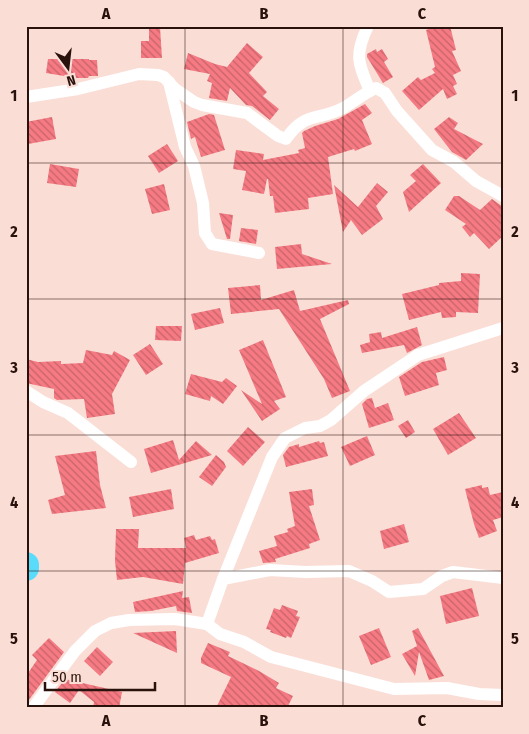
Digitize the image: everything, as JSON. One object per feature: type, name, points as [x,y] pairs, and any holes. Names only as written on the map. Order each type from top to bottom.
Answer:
[{"type":"street","points":[[368,26],[359,49],[359,64],[370,91]]},
{"type":"street","points":[[26,98],[78,89],[139,74],[158,75],[194,102],[247,113],[278,136],[286,139],[293,129],[307,119],[341,109],[376,88],[385,93],[397,111],[432,150],[454,162],[476,181],[503,196]]},
{"type":"street","points":[[169,82],[185,147],[194,166],[203,203],[205,233],[212,244],[258,253]]},
{"type":"street","points":[[207,624],[272,457],[285,438],[305,428],[320,426],[331,420],[364,391],[418,355],[503,328]]},
{"type":"street","points":[[26,391],[43,402],[68,413],[131,462]]},
{"type":"street","points":[[223,579],[270,570],[305,572],[349,571],[372,581],[389,592],[423,589],[442,576],[453,572],[503,578]]},
{"type":"street","points":[[33,708],[75,651],[95,631],[111,623],[129,620],[175,619],[207,624],[220,634],[244,642],[271,657],[394,689],[447,688],[503,696]]},
{"type":"building","points":[[429,26],[450,26],[456,50],[452,51],[461,71],[453,75],[457,84],[453,86],[457,94],[447,99],[443,89],[419,110],[402,91],[418,77],[421,80],[435,73],[432,69],[435,67],[426,30],[429,29]]},
{"type":"building","points":[[160,27],[162,58],[141,58],[141,41],[149,41],[149,28]]},
{"type":"building","points":[[247,43],[263,57],[249,73],[267,92],[263,96],[279,109],[270,120],[252,106],[246,105],[230,88],[227,101],[209,98],[212,83],[207,81],[210,74],[184,69],[188,53],[227,67]]},
{"type":"building","points":[[376,49],[377,52],[382,49],[388,59],[384,62],[393,77],[383,83],[367,57],[367,54]]},
{"type":"building","points":[[48,59],[97,60],[98,76],[70,78],[46,73]]},
{"type":"building","points":[[365,104],[372,113],[362,120],[372,144],[355,151],[354,149],[328,157],[333,194],[308,198],[309,209],[275,213],[268,179],[264,194],[242,190],[246,171],[233,169],[236,150],[264,154],[263,160],[299,153],[298,150],[305,148],[302,133],[304,131],[338,119]]},
{"type":"building","points":[[209,114],[214,115],[225,150],[201,157],[195,137],[191,139],[187,122]]},
{"type":"building","points":[[52,117],[56,139],[28,144],[26,122]]},
{"type":"building","points":[[449,117],[458,123],[454,129],[483,144],[466,160],[452,152],[434,129]]},
{"type":"building","points":[[167,144],[178,161],[159,173],[148,156]]},
{"type":"building","points":[[50,164],[79,169],[76,187],[47,183]]},
{"type":"building","points":[[423,164],[441,183],[409,212],[403,192],[416,181],[410,175]]},
{"type":"building","points":[[377,183],[388,192],[376,206],[383,219],[362,235],[351,220],[343,232],[334,185],[358,207]]},
{"type":"building","points":[[164,184],[170,210],[152,214],[145,189]]},
{"type":"building","points":[[454,196],[459,196],[480,210],[492,199],[503,207],[503,236],[489,249],[474,233],[470,237],[462,227],[466,224],[445,210]]},
{"type":"building","points":[[219,213],[233,215],[230,239],[227,239]]},
{"type":"building","points":[[241,228],[258,230],[256,244],[239,241]]},
{"type":"building","points":[[301,244],[302,254],[332,264],[277,269],[275,247]]},
{"type":"building","points":[[461,273],[480,274],[478,313],[456,312],[456,317],[442,318],[441,312],[409,320],[402,294],[439,285],[439,283],[461,281]]},
{"type":"building","points":[[260,285],[261,300],[294,290],[300,311],[348,300],[349,304],[320,319],[350,391],[332,398],[324,379],[279,309],[231,314],[228,288]]},
{"type":"building","points":[[220,308],[224,323],[195,330],[191,314]]},
{"type":"building","points":[[156,326],[182,326],[181,341],[155,340]]},
{"type":"building","points":[[417,327],[422,345],[407,353],[404,345],[362,353],[360,345],[370,342],[369,334],[381,332],[382,338]]},
{"type":"building","points":[[263,340],[286,397],[274,401],[280,409],[262,421],[241,390],[262,404],[239,350]]},
{"type":"building","points":[[150,344],[163,364],[146,375],[133,355]]},
{"type":"building","points":[[86,350],[112,355],[114,351],[130,360],[112,394],[115,414],[87,418],[84,399],[57,400],[54,398],[54,389],[26,383],[26,359],[38,362],[61,361],[61,364],[83,363]]},
{"type":"building","points":[[444,357],[447,370],[436,373],[439,385],[405,396],[399,377],[422,362]]},
{"type":"building","points":[[191,374],[222,382],[226,378],[237,386],[223,404],[211,396],[210,401],[185,394]]},
{"type":"building","points":[[372,398],[375,408],[388,403],[394,420],[369,428],[362,404],[367,399]]},
{"type":"building","points":[[459,413],[476,438],[448,455],[433,429]]},
{"type":"building","points":[[408,420],[415,432],[406,438],[398,426]]},
{"type":"building","points":[[248,427],[265,442],[243,466],[227,451]]},
{"type":"building","points":[[367,436],[375,455],[350,466],[341,447]]},
{"type":"building","points":[[173,440],[179,460],[196,441],[212,455],[151,473],[144,449]]},
{"type":"building","points":[[319,441],[320,443],[324,442],[328,456],[286,467],[283,455],[289,447],[299,444],[299,447]]},
{"type":"building","points":[[96,451],[100,485],[106,508],[52,514],[48,500],[65,495],[55,456]]},
{"type":"building","points":[[216,455],[224,462],[226,467],[212,486],[199,477]]},
{"type":"building","points":[[482,485],[482,488],[488,487],[490,495],[503,492],[503,517],[493,520],[497,531],[479,538],[465,489]]},
{"type":"building","points":[[171,489],[174,509],[133,517],[129,497]]},
{"type":"building","points":[[312,489],[314,505],[309,506],[320,540],[309,544],[310,548],[275,559],[276,562],[263,563],[259,551],[277,546],[274,536],[288,532],[287,529],[295,526],[289,492]]},
{"type":"building","points":[[404,524],[409,542],[384,549],[380,531]]},
{"type":"building","points":[[116,529],[139,529],[138,548],[186,548],[184,538],[194,535],[196,540],[210,536],[212,540],[215,539],[219,553],[185,563],[183,584],[143,577],[117,580],[115,561]]},
{"type":"building","points":[[472,588],[479,616],[446,624],[440,596]]},
{"type":"building","points":[[183,591],[182,598],[189,597],[192,613],[177,611],[176,606],[135,612],[133,602]]},
{"type":"building","points":[[282,605],[298,611],[296,616],[300,617],[291,638],[287,636],[286,638],[266,629],[274,608],[280,610]]},
{"type":"building","points":[[379,628],[391,657],[371,665],[359,636]]},
{"type":"building","points":[[418,628],[444,676],[429,680],[419,652],[415,676],[402,654],[417,646],[412,631]]},
{"type":"building","points":[[176,631],[177,653],[133,633]]},
{"type":"building","points":[[49,638],[64,652],[26,704],[26,676],[37,660],[32,655]]},
{"type":"building","points":[[208,643],[230,652],[228,656],[279,683],[276,688],[293,696],[287,708],[216,708],[231,677],[201,663],[201,658]]},
{"type":"building","points":[[97,647],[113,662],[100,676],[84,661]]},
{"type":"building","points":[[65,679],[122,692],[119,708],[93,708],[94,702],[79,690],[70,703],[55,692]]}]
